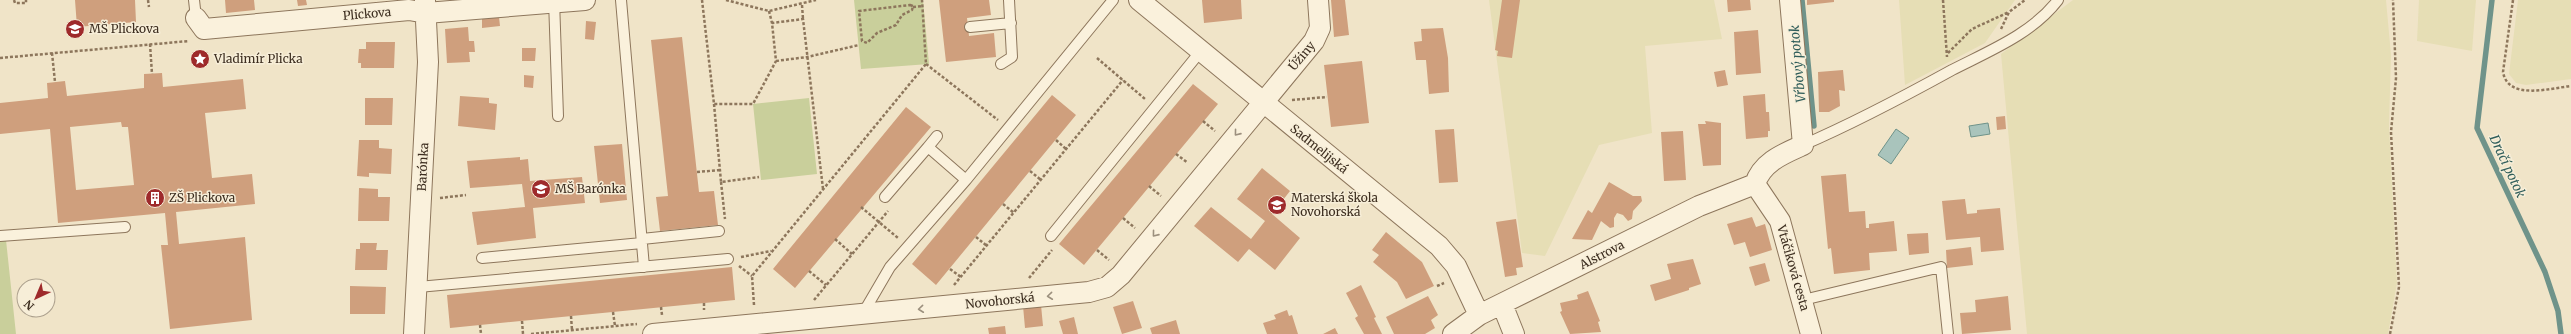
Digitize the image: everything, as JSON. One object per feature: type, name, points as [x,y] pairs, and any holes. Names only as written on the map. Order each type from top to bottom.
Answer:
[{"type":"street","name":"Plickova","points":[[195,9],[204,29],[409,10],[425,7],[585,0]]},
{"type":"street","name":"Sadmelijská","points":[[1139,0],[1262,103],[1439,246],[1456,266],[1479,315]]},
{"type":"street","name":"Úžiny","points":[[1262,103],[1318,36],[1320,28],[1318,0]]},
{"type":"street","points":[[1755,184],[1758,173],[1767,164],[1803,145],[1790,0]]},
{"type":"street","name":"Barónka","points":[[414,334],[418,287],[428,62],[425,7]]},
{"type":"street","name":"Novohorská","points":[[653,334],[1088,292],[1107,287],[1121,275],[1262,103]]},
{"type":"street","name":"Alstrova","points":[[1453,334],[1479,315],[1699,206],[1755,184]]},
{"type":"street","name":"Vtáčiková cesta","points":[[1755,184],[1780,222],[1803,300],[1811,334]]},
{"type":"street","points":[[1502,304],[1514,334]]},
{"type":"lane","points":[[621,0],[644,267]]},
{"type":"lane","points":[[1001,64],[1012,57],[1009,0]]},
{"type":"lane","points":[[862,315],[890,267],[966,180],[1113,0]]},
{"type":"lane","points":[[1803,145],[1938,78],[1992,49],[2034,24],[2058,0]]},
{"type":"lane","points":[[554,1],[558,116]]},
{"type":"lane","points":[[970,27],[1011,23]]},
{"type":"lane","points":[[1053,241],[1200,52]]},
{"type":"lane","points":[[885,197],[937,136]]},
{"type":"lane","points":[[928,146],[966,180]]},
{"type":"lane","points":[[0,236],[125,226]]},
{"type":"lane","points":[[482,258],[642,241],[719,231]]},
{"type":"lane","points":[[418,287],[728,259]]},
{"type":"lane","points":[[1803,300],[1942,267],[1948,334]]},
{"type":"path","points":[[14,0],[15,4],[26,3],[26,0]]},
{"type":"path","points":[[148,0],[148,7]]},
{"type":"path","points":[[702,0],[721,182],[760,177]]},
{"type":"path","points":[[726,0],[769,11],[802,5],[816,0]]},
{"type":"path","points":[[754,312],[752,276],[926,64],[922,0]]},
{"type":"path","points":[[1938,78],[1947,53],[1943,0]]},
{"type":"path","points":[[1947,53],[1972,29],[2009,12],[2025,0]]},
{"type":"path","points":[[2390,334],[2399,287],[2391,132],[2396,78],[2393,0]]},
{"type":"path","points":[[2513,0],[2503,72],[2504,79],[2510,85],[2526,91],[2571,86]]},
{"type":"path","points":[[802,5],[823,189]]},
{"type":"path","points":[[913,7],[912,10],[902,15],[896,25],[877,33],[867,43],[860,38],[858,13],[861,10],[910,5],[913,7],[923,6]]},
{"type":"path","points":[[714,104],[753,104],[776,61],[772,23],[769,11]]},
{"type":"path","points":[[1992,49],[2009,12]]},
{"type":"path","points":[[772,23],[803,19]]},
{"type":"path","points":[[0,58],[196,40]]},
{"type":"path","points":[[150,44],[152,74]]},
{"type":"path","points":[[776,61],[807,57],[858,45]]},
{"type":"path","points":[[52,53],[56,82]]},
{"type":"path","points":[[1097,58],[1156,108]]},
{"type":"path","points":[[926,64],[998,123],[1004,115]]},
{"type":"path","points":[[952,288],[1123,80]]},
{"type":"path","points":[[1203,122],[1221,137]]},
{"type":"path","points":[[1056,140],[1066,149]]},
{"type":"path","points":[[1176,154],[1189,164]]},
{"type":"path","points":[[696,172],[720,170]]},
{"type":"path","points":[[1030,171],[1041,180]]},
{"type":"path","points":[[1149,186],[1163,198]]},
{"type":"path","points":[[433,198],[466,195]]},
{"type":"path","points":[[1003,204],[1014,213]]},
{"type":"path","points":[[861,207],[901,241]]},
{"type":"path","points":[[813,302],[891,208]]},
{"type":"path","points":[[1123,218],[1137,230]]},
{"type":"path","points":[[976,237],[987,246]]},
{"type":"path","points":[[835,239],[852,254]]},
{"type":"path","points":[[1027,281],[1053,241]]},
{"type":"path","points":[[1097,250],[1115,265]]},
{"type":"path","points":[[728,259],[772,251]]},
{"type":"path","points":[[950,269],[961,277]]},
{"type":"path","points":[[809,271],[826,285]]},
{"type":"path","points":[[613,312],[615,326]]},
{"type":"path","points":[[571,316],[572,330]]},
{"type":"path","points":[[522,321],[523,334]]},
{"type":"path","points":[[480,325],[481,334]]},
{"type":"shaded area","points":[[1489,0],[1714,0],[1722,39],[1645,46],[1652,133],[1599,145],[1545,256],[1522,253]]},
{"type":"shaded area","points":[[1899,0],[2015,0],[1985,43],[1905,85]]},
{"type":"shaded area","points":[[2073,0],[2386,0],[2391,55],[2389,126],[2397,283],[2388,334],[2027,334],[2001,54]]},
{"type":"shaded area","points":[[2419,0],[2476,0],[2472,51],[2417,41]]},
{"type":"shaded area","points":[[2518,0],[2571,0],[2571,79],[2526,85],[2516,83],[2509,74]]},
{"type":"green space","points":[[854,0],[923,0],[929,64],[861,69]]},
{"type":"green space","points":[[809,98],[817,174],[761,180],[753,104]]},
{"type":"green space","points":[[6,240],[16,334],[0,334],[0,241]]},
{"type":"water","points":[[1988,123],[1990,134],[1971,137],[1969,126]]},
{"type":"water","points":[[1896,129],[1909,138],[1891,164],[1878,155]]},
{"type":"building","points":[[75,0],[135,0],[136,22],[77,27]]},
{"type":"building","points":[[225,0],[254,0],[255,10],[226,13]]},
{"type":"building","points":[[297,0],[306,0],[307,5],[298,6]]},
{"type":"building","points":[[939,0],[989,0],[991,15],[967,18],[969,36],[994,33],[996,57],[946,62]]},
{"type":"building","points":[[1202,0],[1241,0],[1242,19],[1204,23]]},
{"type":"building","points":[[1331,0],[1345,0],[1349,35],[1334,37]]},
{"type":"building","points":[[1502,0],[1520,0],[1512,58],[1497,56],[1498,51],[1495,50]]},
{"type":"building","points":[[1727,0],[1750,0],[1751,10],[1728,12]]},
{"type":"building","points":[[1807,0],[1834,0],[1834,2],[1807,5]]},
{"type":"building","points":[[499,17],[500,26],[482,28],[482,18]]},
{"type":"building","points":[[586,21],[596,22],[594,40],[585,39]]},
{"type":"building","points":[[468,27],[469,41],[474,41],[475,52],[469,52],[470,62],[447,63],[445,29]]},
{"type":"building","points":[[1443,28],[1448,58],[1449,92],[1429,94],[1426,60],[1416,60],[1414,42],[1422,41],[1421,29]]},
{"type":"building","points":[[1758,30],[1761,73],[1736,75],[1734,32]]},
{"type":"building","points":[[682,37],[699,192],[714,191],[718,225],[660,231],[656,197],[668,196],[651,40]]},
{"type":"building","points":[[366,42],[395,42],[394,68],[361,68],[361,63],[358,63],[359,49],[366,49]]},
{"type":"building","points":[[522,48],[536,48],[535,61],[522,61]]},
{"type":"building","points":[[1362,61],[1369,123],[1331,127],[1324,65]]},
{"type":"building","points":[[1725,70],[1728,85],[1717,87],[1714,72]]},
{"type":"building","points":[[1843,70],[1845,91],[1839,90],[1840,106],[1829,112],[1819,112],[1818,72]]},
{"type":"building","name":"ZŠ Plickova","points":[[162,73],[163,87],[243,79],[246,109],[205,113],[212,178],[252,174],[255,204],[176,212],[179,244],[245,237],[252,320],[170,329],[161,245],[168,245],[165,213],[58,223],[50,129],[0,134],[0,103],[48,98],[47,83],[65,81],[67,96],[144,88],[144,74]],"holes":[[[121,122],[122,127],[128,127],[134,185],[76,190],[70,127]]]},
{"type":"building","points":[[524,75],[534,76],[533,88],[524,87]]},
{"type":"building","points":[[1193,84],[1218,104],[1084,265],[1059,244]]},
{"type":"building","points":[[1765,94],[1766,112],[1769,112],[1770,131],[1768,131],[1768,137],[1746,139],[1743,96]]},
{"type":"building","points":[[1052,95],[1076,115],[936,285],[912,264]]},
{"type":"building","points":[[460,96],[489,98],[489,103],[497,104],[495,130],[458,126]]},
{"type":"building","points":[[365,98],[393,98],[392,125],[365,125]]},
{"type":"building","points":[[906,107],[931,127],[795,288],[773,269]]},
{"type":"building","points":[[2005,116],[2006,129],[1997,130],[1996,117]]},
{"type":"building","points":[[1705,121],[1721,123],[1721,165],[1703,166],[1698,124],[1706,124]]},
{"type":"building","points":[[1454,129],[1458,182],[1439,183],[1435,130]]},
{"type":"building","points":[[1683,131],[1686,180],[1664,181],[1661,132]]},
{"type":"building","points":[[359,140],[379,140],[379,148],[392,149],[391,174],[369,173],[369,177],[357,176]]},
{"type":"building","points":[[622,144],[627,200],[600,203],[594,146]]},
{"type":"building","points":[[520,157],[520,160],[528,159],[530,181],[582,177],[585,203],[533,208],[536,238],[477,245],[472,212],[525,207],[522,184],[470,188],[467,161]]},
{"type":"building","points":[[1262,168],[1290,191],[1272,214],[1300,238],[1275,270],[1249,249],[1238,262],[1194,226],[1211,207],[1251,239],[1265,221],[1237,199]]},
{"type":"building","points":[[1846,174],[1849,212],[1865,211],[1866,228],[1869,228],[1869,224],[1894,221],[1897,251],[1869,253],[1870,270],[1834,274],[1831,248],[1828,249],[1821,176]]},
{"type":"building","points":[[1609,182],[1633,196],[1641,196],[1642,201],[1633,211],[1632,219],[1628,221],[1623,215],[1617,213],[1614,218],[1614,227],[1610,228],[1601,221],[1592,240],[1572,239],[1588,210],[1592,213]]},
{"type":"building","points":[[359,188],[378,189],[378,197],[390,197],[389,221],[358,221]]},
{"type":"building","points":[[1965,199],[1967,214],[1977,213],[1977,210],[2000,208],[2004,250],[1981,252],[1980,237],[1946,240],[1942,201]]},
{"type":"building","points":[[1752,217],[1756,227],[1765,224],[1772,250],[1750,257],[1745,242],[1734,245],[1727,224]]},
{"type":"building","points":[[1516,219],[1523,267],[1516,268],[1517,275],[1505,277],[1496,222]]},
{"type":"building","points":[[1386,232],[1422,262],[1434,286],[1406,299],[1397,282],[1373,262],[1379,255],[1372,250]]},
{"type":"building","points":[[1928,233],[1929,253],[1909,255],[1907,234]]},
{"type":"building","points":[[360,243],[377,243],[376,250],[388,250],[387,270],[355,270],[356,249],[360,249]]},
{"type":"building","points":[[1971,247],[1973,265],[1947,268],[1946,250]]},
{"type":"building","points":[[1693,259],[1701,284],[1689,288],[1689,290],[1655,301],[1650,285],[1671,279],[1667,264]]},
{"type":"building","points":[[1765,263],[1770,281],[1755,286],[1749,267]]},
{"type":"building","points":[[732,267],[735,300],[450,328],[447,295]]},
{"type":"building","points":[[1361,285],[1382,334],[1364,334],[1355,318],[1358,316],[1346,293]]},
{"type":"building","points":[[350,286],[386,287],[385,314],[350,314]]},
{"type":"building","points":[[1588,291],[1600,321],[1598,322],[1601,332],[1570,334],[1560,312],[1562,311],[1560,303],[1578,299],[1577,295]]},
{"type":"building","points":[[1428,296],[1438,315],[1431,320],[1435,328],[1425,334],[1394,334],[1386,317]]},
{"type":"building","points":[[2008,296],[2011,330],[1962,334],[1960,313],[1976,312],[1975,300]]},
{"type":"building","points":[[1133,301],[1142,328],[1122,334],[1113,307]]},
{"type":"building","points":[[1041,305],[1043,326],[1025,328],[1023,306]]},
{"type":"building","points":[[1287,310],[1289,316],[1292,315],[1298,334],[1267,334],[1263,323],[1276,319],[1274,315]]},
{"type":"building","points":[[1074,317],[1078,334],[1063,334],[1059,321]]},
{"type":"building","points":[[1176,320],[1180,334],[1152,334],[1150,328]]},
{"type":"building","points":[[1005,326],[1006,334],[989,334],[988,328]]},
{"type":"building","points":[[1335,328],[1338,334],[1323,334]]},
{"type":"waterway","name":"Vŕbový potok","points":[[1802,0],[1814,126]]},
{"type":"waterway","name":"Dračí potok","points":[[2492,0],[2477,128],[2545,272],[2558,311],[2561,334]]},
{"type":"place","name":"MŠ Plickova","points":[[75,29]]},
{"type":"place","name":"Vladimír Plicka","points":[[200,59]]},
{"type":"place","name":"MŠ Barónka","points":[[541,189]]},
{"type":"place","name":"ZŠ Plickova","points":[[155,198]]},
{"type":"place","name":"Materská škola Novohorská","points":[[1277,205]]}]
